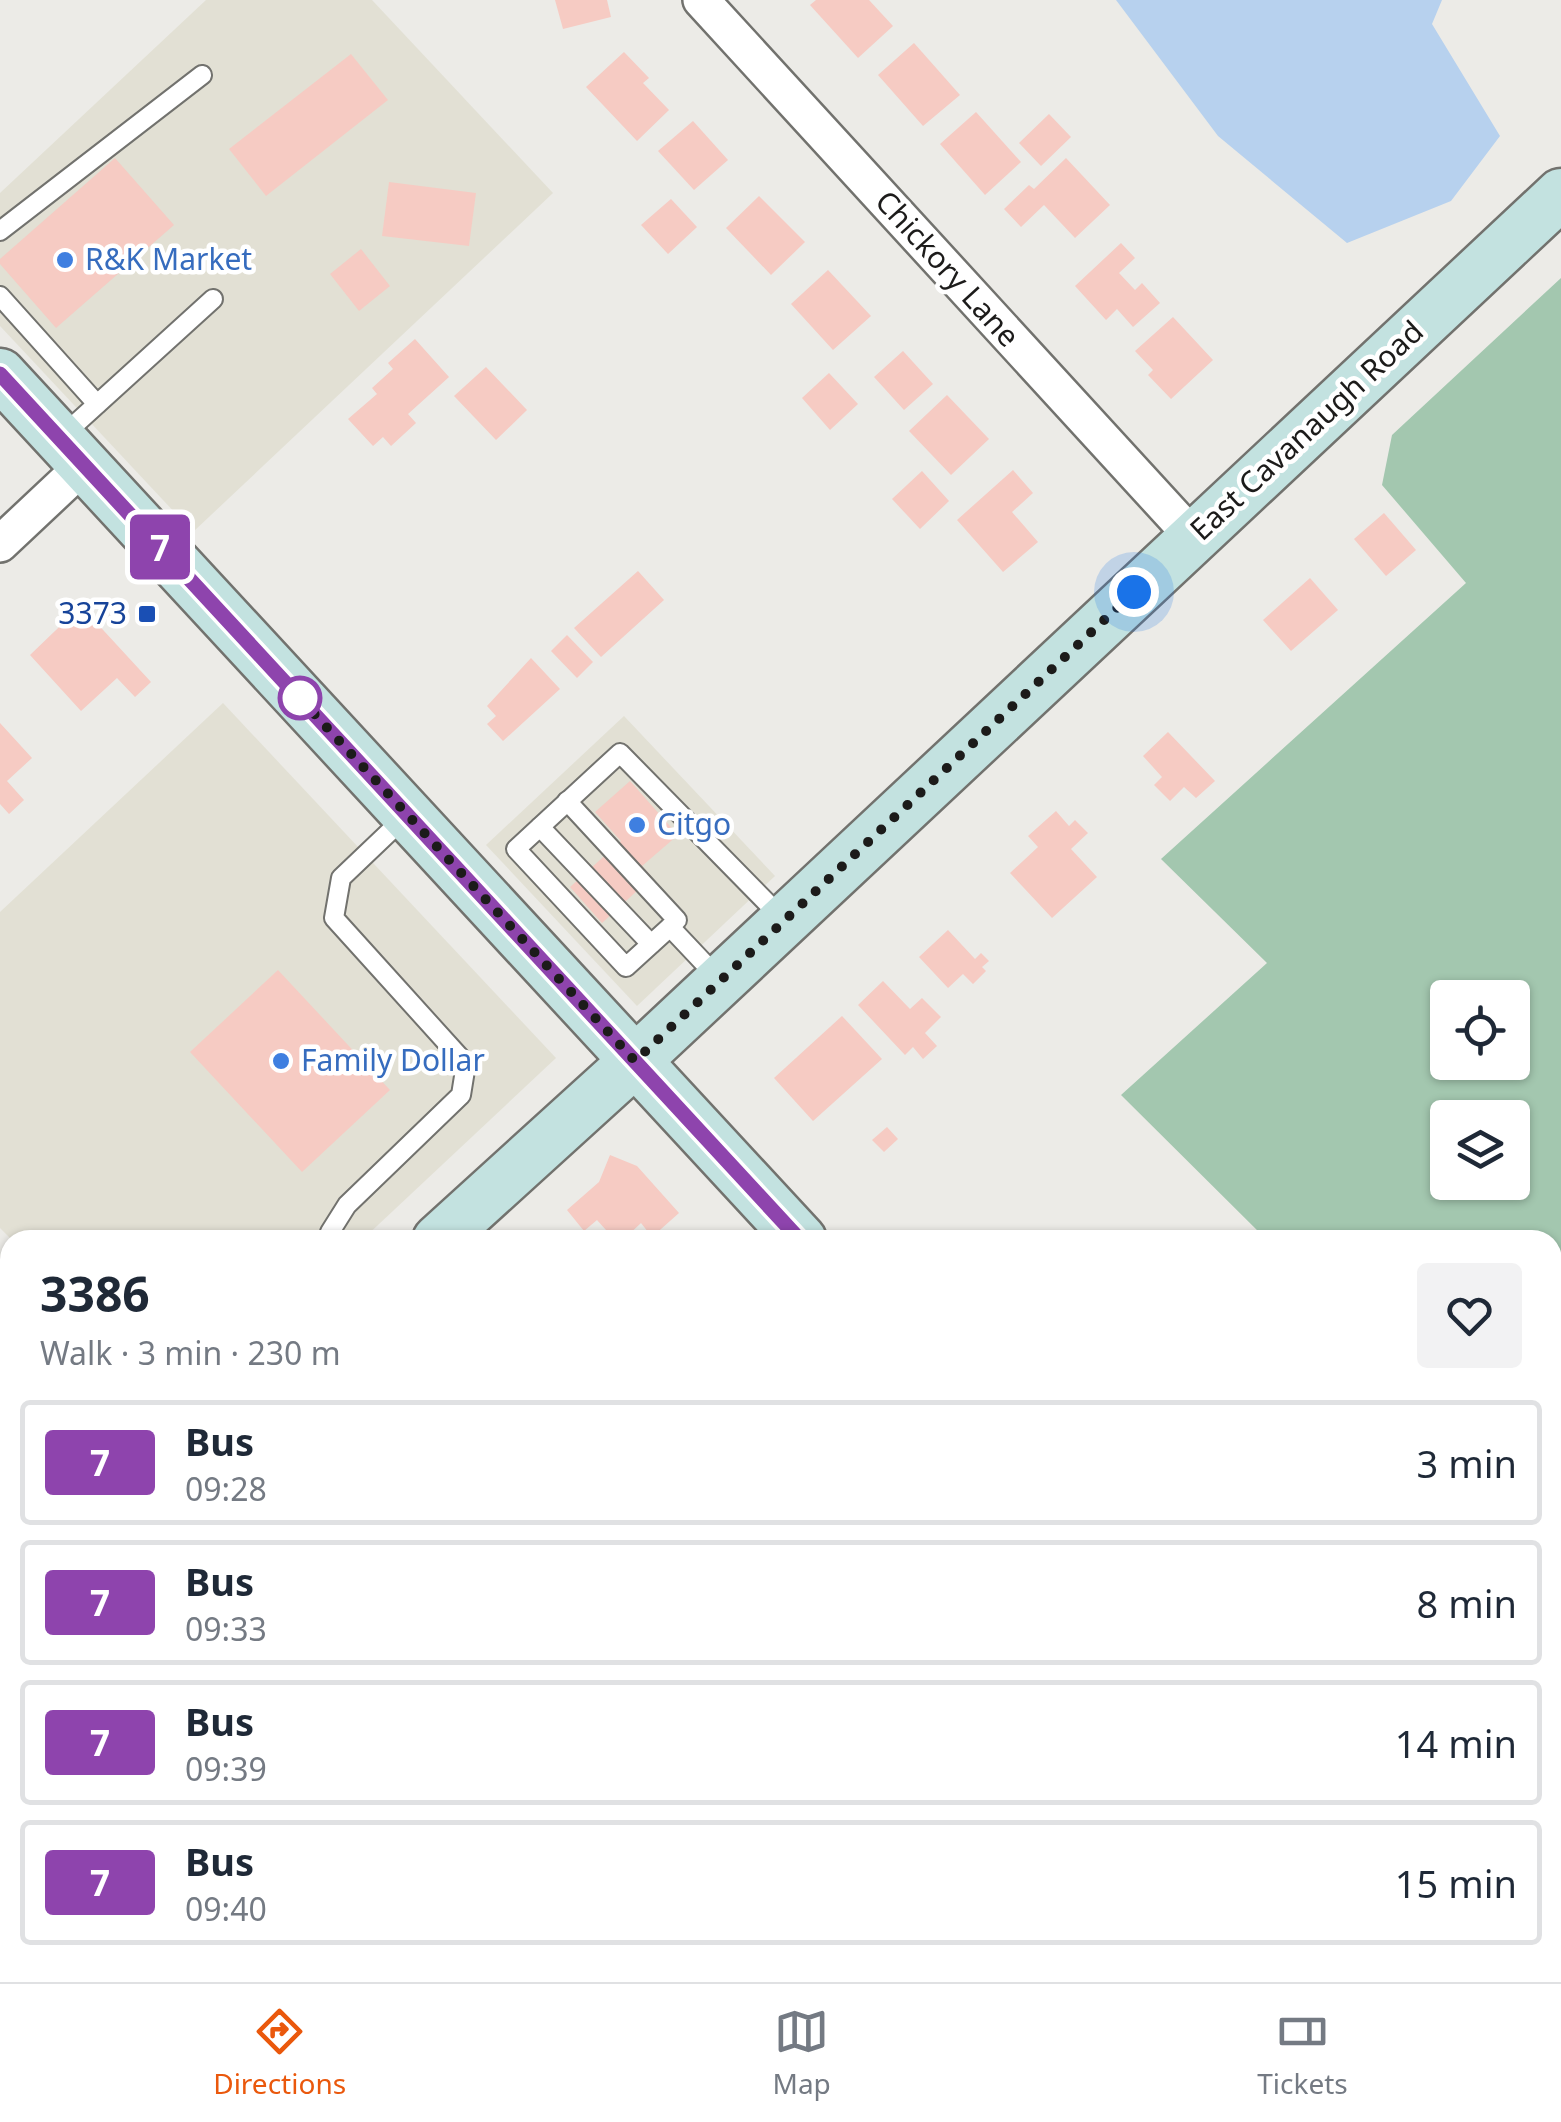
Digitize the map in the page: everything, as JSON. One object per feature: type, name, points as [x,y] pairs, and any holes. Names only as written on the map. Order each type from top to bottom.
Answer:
[{"type":"street","name":"Chickory Lane","points":[[701,0],[1193,538]]},
{"type":"street","name":"East Cavanaugh Road","points":[[449,1230],[635,1061],[1561,194]]},
{"type":"street","points":[[0,374],[791,1230]]},
{"type":"street","points":[[0,544],[72,452]]},
{"type":"lane","points":[[0,231],[202,75]]},
{"type":"lane","points":[[0,296],[98,404]]},
{"type":"lane","points":[[72,452],[98,404],[213,299]]},
{"type":"lane","points":[[567,801],[678,920],[626,966],[516,849],[567,801],[620,753],[785,920]]},
{"type":"lane","points":[[331,1230],[347,1204],[461,1095],[466,1064],[334,918],[341,878],[407,814]]},
{"type":"lane","points":[[540,826],[651,944]]},
{"type":"lane","points":[[670,928],[720,980]]},
{"type":"shaded area","points":[[206,0],[372,0],[553,193],[193,532],[0,326],[0,193]]},
{"type":"shaded area","points":[[223,703],[556,1058],[373,1230],[2,1230],[0,912]]},
{"type":"shaded area","points":[[624,716],[775,876],[637,1006],[486,845]]},
{"type":"green space","points":[[1561,278],[1561,1230],[1257,1230],[1121,1095],[1267,963],[1161,859],[1466,583],[1382,485],[1392,435]]},
{"type":"water","points":[[1116,0],[1442,0],[1432,24],[1500,136],[1451,201],[1347,243],[1218,136]]},
{"type":"building","points":[[555,0],[607,0],[611,17],[563,29]]},
{"type":"building","points":[[816,0],[869,0],[893,26],[858,58],[810,5]]},
{"type":"building","points":[[914,43],[960,95],[923,126],[878,75]]},
{"type":"building","points":[[624,52],[649,78],[643,83],[669,110],[637,141],[586,87]]},
{"type":"building","points":[[351,54],[388,100],[266,196],[229,149]]},
{"type":"building","points":[[976,112],[1021,162],[985,195],[940,144]]},
{"type":"building","points":[[1049,114],[1071,137],[1041,166],[1019,143]]},
{"type":"building","points":[[693,121],[728,160],[694,190],[658,151]]},
{"type":"building","points":[[115,158],[174,225],[56,328],[0,264],[0,259]]},
{"type":"building","points":[[1066,158],[1110,205],[1075,238],[1044,205],[1021,227],[1004,209],[1029,185],[1034,189]]},
{"type":"building","points":[[389,182],[476,193],[469,246],[382,236]]},
{"type":"building","points":[[759,196],[805,242],[771,275],[726,228]]},
{"type":"building","points":[[671,199],[697,227],[668,254],[641,225]]},
{"type":"building","points":[[1121,243],[1135,258],[1119,273],[1135,290],[1142,283],[1160,303],[1133,327],[1117,309],[1106,320],[1075,286]]},
{"type":"building","points":[[361,249],[390,286],[359,311],[330,274]]},
{"type":"building","points":[[828,270],[871,316],[833,350],[791,304]]},
{"type":"building","points":[[1173,317],[1213,360],[1171,399],[1148,375],[1153,370],[1135,351]]},
{"type":"building","points":[[415,339],[449,377],[408,414],[416,423],[391,446],[383,437],[373,446],[348,419],[377,394],[372,388],[393,369],[388,363]]},
{"type":"building","points":[[903,351],[933,384],[904,410],[874,377]]},
{"type":"building","points":[[486,367],[527,410],[496,440],[454,396]]},
{"type":"building","points":[[829,373],[858,404],[830,430],[802,398]]},
{"type":"building","points":[[947,395],[989,439],[951,475],[909,431]]},
{"type":"building","points":[[1013,470],[1033,493],[1012,512],[1038,542],[1003,572],[957,520]]},
{"type":"building","points":[[922,471],[949,501],[920,529],[892,499]]},
{"type":"building","points":[[1384,513],[1416,550],[1386,576],[1354,539]]},
{"type":"building","points":[[638,571],[664,600],[601,657],[574,628]]},
{"type":"building","points":[[1310,578],[1338,610],[1291,651],[1263,620]]},
{"type":"building","points":[[81,606],[151,682],[135,697],[117,678],[81,711],[30,655]]},
{"type":"building","points":[[567,635],[593,662],[577,678],[551,651]]},
{"type":"building","points":[[531,658],[560,689],[503,741],[487,724],[496,716],[487,706]]},
{"type":"building","points":[[0,723],[32,758],[7,781],[24,800],[9,814],[0,804]]},
{"type":"building","points":[[1168,732],[1215,781],[1196,798],[1184,787],[1170,801],[1154,785],[1162,777],[1143,756]]},
{"type":"building","points":[[630,781],[678,835],[642,866],[652,877],[602,923],[570,887],[621,841],[595,812]]},
{"type":"building","points":[[1056,811],[1069,826],[1075,820],[1088,833],[1071,849],[1097,877],[1052,918],[1010,873],[1038,847],[1028,836]]},
{"type":"building","points":[[948,930],[975,959],[981,953],[989,961],[982,967],[986,971],[973,984],[963,974],[948,988],[919,957]]},
{"type":"building","points":[[278,970],[390,1090],[302,1172],[190,1052]]},
{"type":"building","points":[[883,981],[910,1009],[922,998],[941,1017],[925,1033],[937,1046],[923,1059],[913,1047],[905,1055],[858,1005]]},
{"type":"building","points":[[842,1016],[882,1059],[813,1121],[774,1078]]},
{"type":"building","points":[[887,1127],[898,1139],[884,1152],[872,1140]]},
{"type":"building","points":[[610,1155],[637,1166],[679,1213],[660,1230],[646,1230],[641,1223],[634,1230],[606,1230],[597,1220],[583,1230],[567,1210],[599,1182]]},
{"type":"bus line","name":"7","points":[[0,374],[791,1230]]},
{"type":"place","name":"R&K Market","points":[[65,260]]},
{"type":"place","name":"3373","points":[[147,614]]},
{"type":"place","name":"Citgo","points":[[637,825]]},
{"type":"place","name":"Family Dollar","points":[[281,1061]]},
{"type":"route","points":[[300,698],[295,693],[635,1061],[1134,592]]}]
